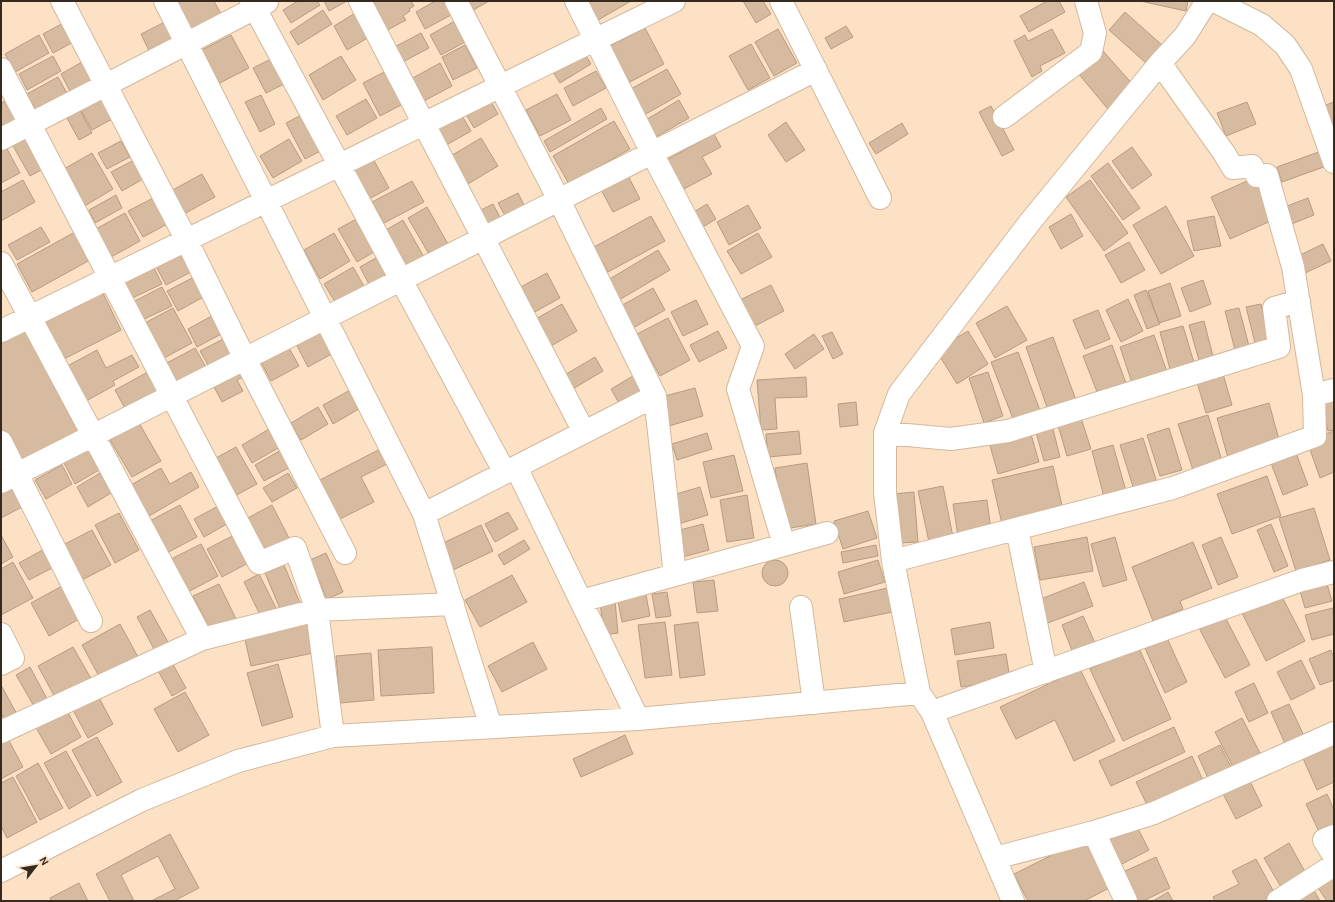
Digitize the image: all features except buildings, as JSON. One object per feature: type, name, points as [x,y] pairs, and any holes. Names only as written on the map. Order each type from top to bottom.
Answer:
[{"type":"street","points":[[62,1],[186,239],[245,359],[345,553]]},
{"type":"street","points":[[166,1],[424,514],[491,727]]},
{"type":"street","points":[[360,1],[584,432]]},
{"type":"street","points":[[456,1],[499,87],[559,200],[655,396],[675,576]]},
{"type":"street","points":[[576,1],[652,153],[752,346],[738,389],[784,545]]},
{"type":"street","points":[[1,331],[674,1]]},
{"type":"street","points":[[781,1],[880,198]]},
{"type":"street","points":[[1004,117],[1091,52],[1096,33],[1086,1]]},
{"type":"street","points":[[1013,901],[996,858],[932,712],[919,693],[893,561],[885,493],[885,433],[899,394],[1030,222],[1160,63],[1185,36],[1207,1]]},
{"type":"street","points":[[1214,1],[1262,25],[1285,45],[1301,69],[1334,162]]},
{"type":"street","points":[[1,139],[187,43],[258,3],[339,165],[401,280],[510,470],[581,601],[638,719]]},
{"type":"street","points":[[893,561],[1173,488],[1315,436],[1324,393],[1299,301],[1293,267],[1267,175],[1256,176],[1252,166],[1233,168],[1160,63]]},
{"type":"street","points":[[1,69],[259,563],[295,548],[317,610],[333,736]]},
{"type":"street","points":[[9,478],[816,70]]},
{"type":"street","points":[[1,263],[202,639]]},
{"type":"street","points":[[885,433],[950,439],[1008,431],[1279,347],[1274,308],[1299,301]]},
{"type":"street","points":[[424,514],[655,396]]},
{"type":"street","points":[[1,442],[9,478],[91,621]]},
{"type":"street","points":[[1017,529],[1046,672]]},
{"type":"street","points":[[581,601],[827,533]]},
{"type":"street","points":[[932,712],[1302,580],[1334,572]]},
{"type":"street","points":[[1,732],[202,639],[317,610],[453,604]]},
{"type":"street","points":[[801,607],[814,703]]},
{"type":"street","points":[[1,634],[13,658],[1,664]]},
{"type":"street","points":[[1,872],[142,800],[238,761],[333,736],[638,719],[919,693]]},
{"type":"street","points":[[996,858],[1094,832],[1154,813],[1334,734]]},
{"type":"street","points":[[1094,832],[1126,901]]},
{"type":"street","points":[[1334,836],[1324,840],[1334,856]]},
{"type":"street","points":[[1278,901],[1334,865]]}]
